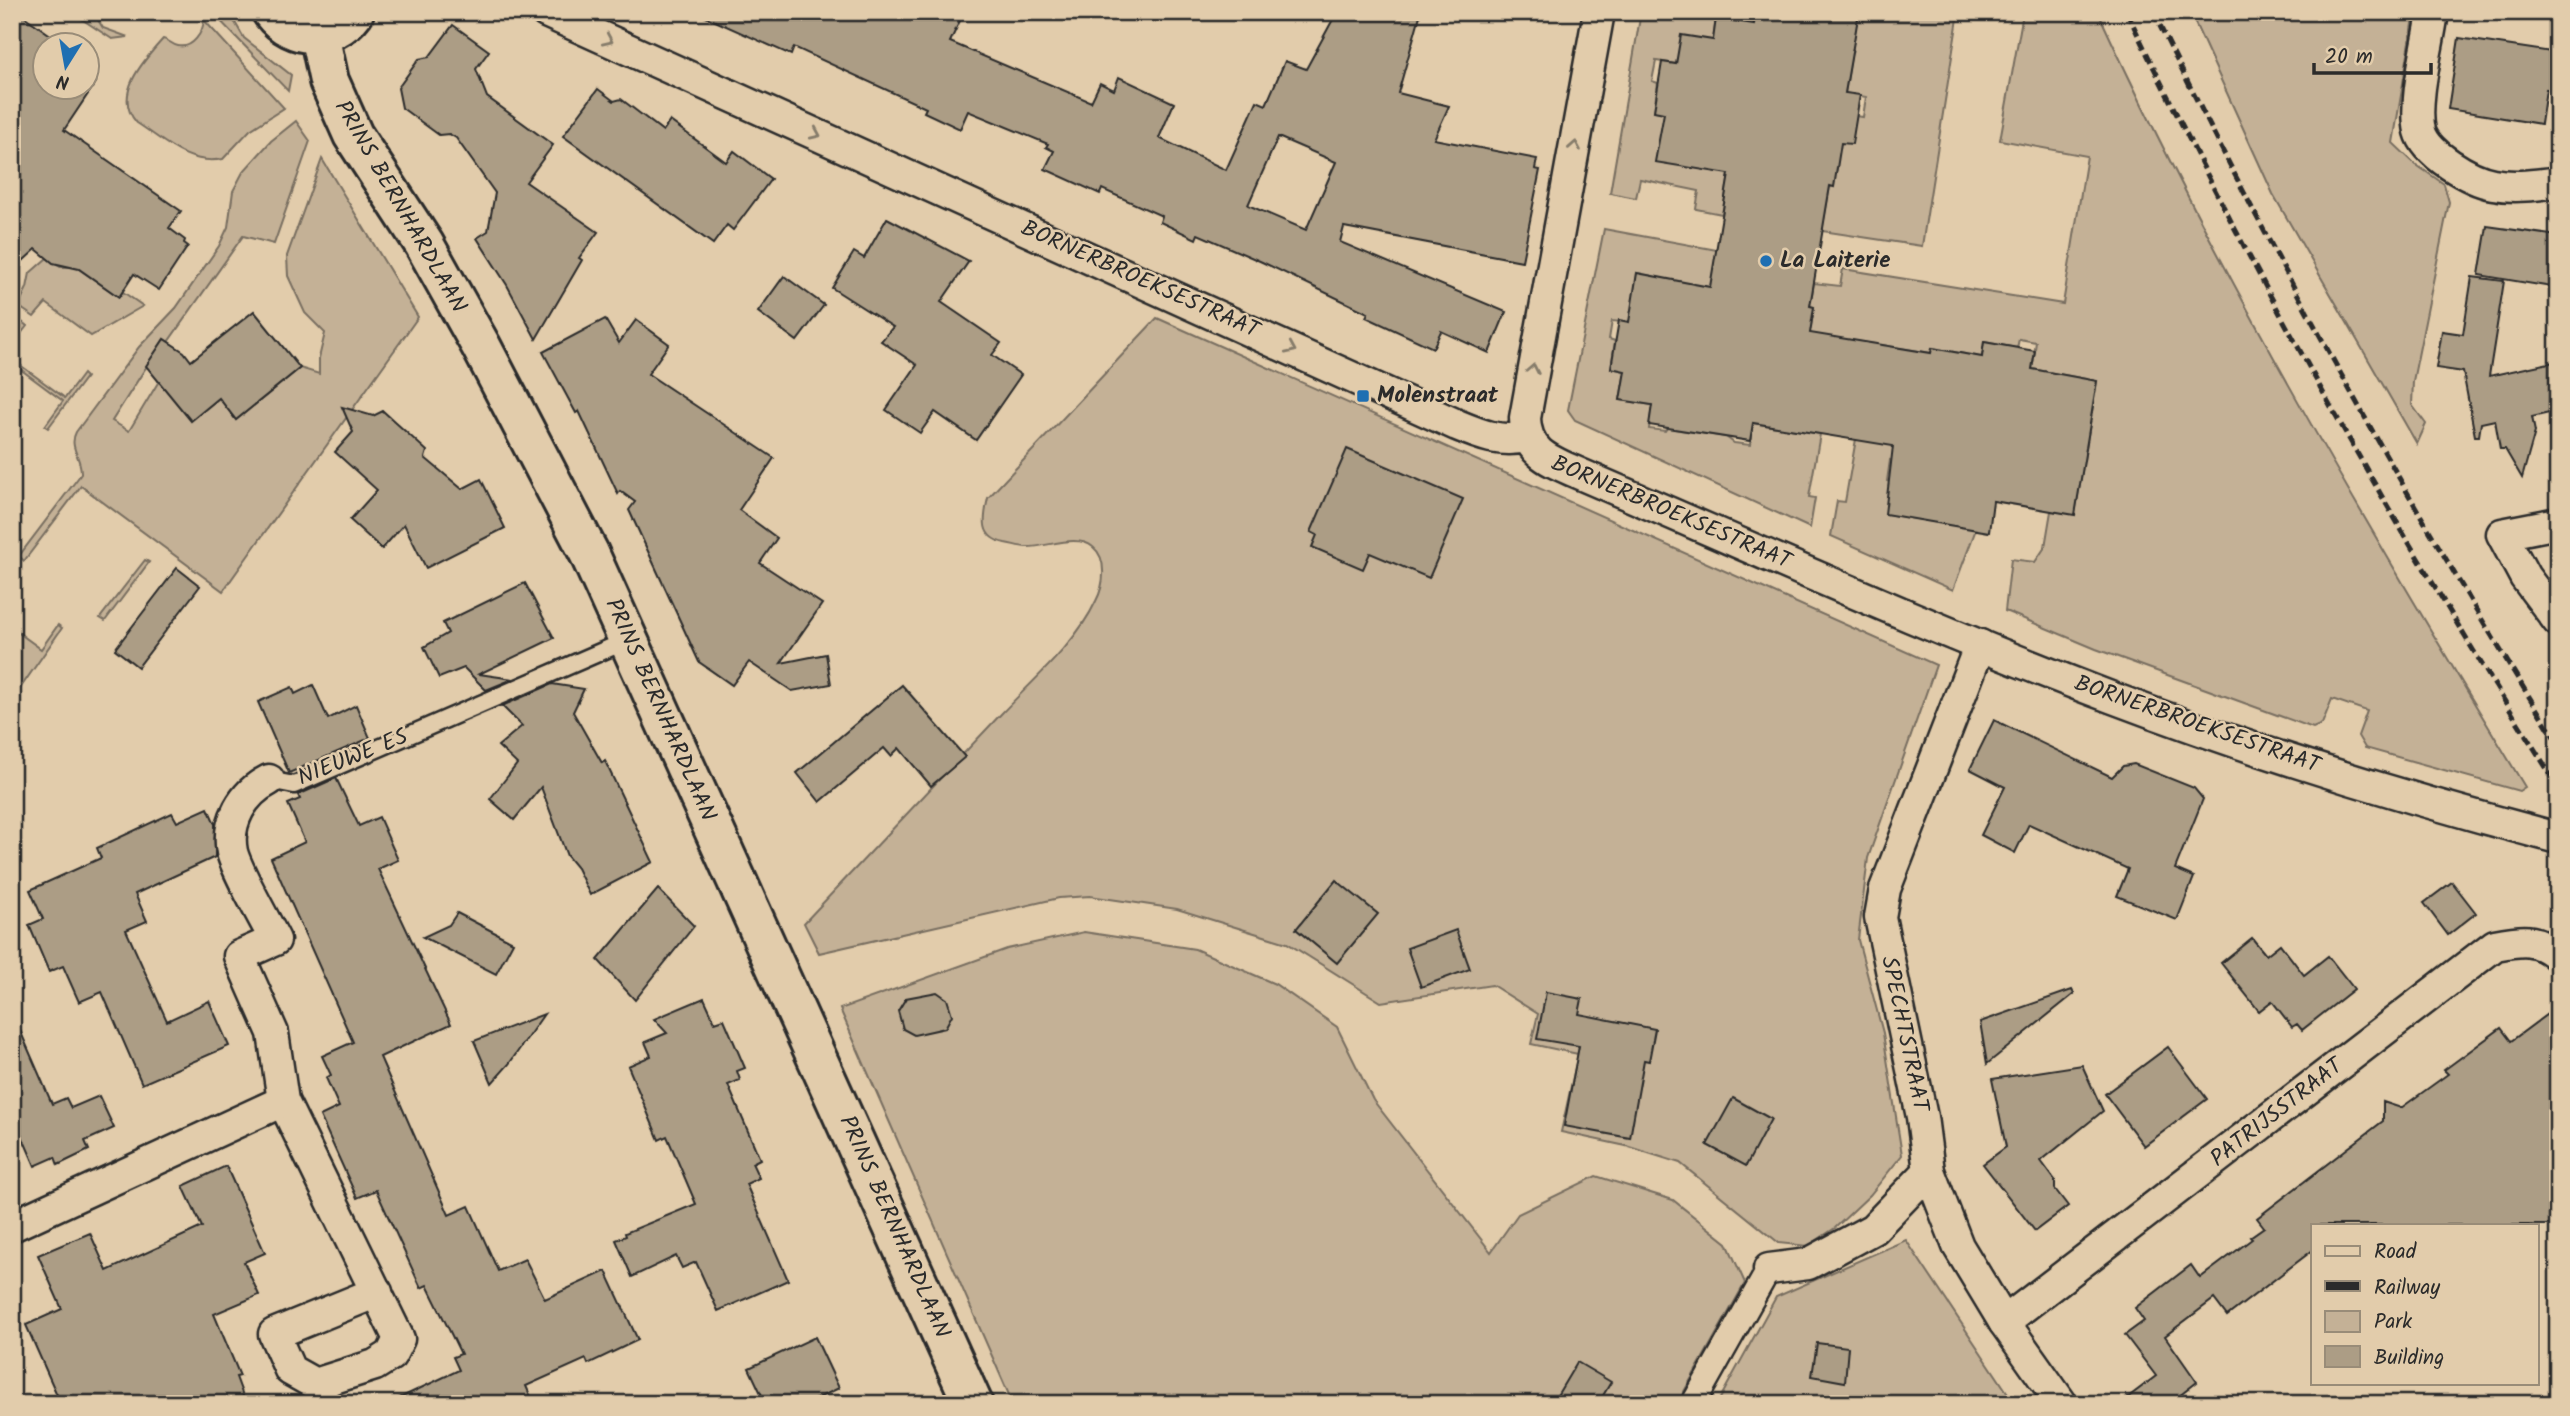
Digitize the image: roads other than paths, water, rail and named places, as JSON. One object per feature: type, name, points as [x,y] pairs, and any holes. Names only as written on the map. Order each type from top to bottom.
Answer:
[{"type":"street","points":[[272,12],[292,29],[319,34],[336,29],[354,12]]},
{"type":"street","name":"BORNERBROEKSESTRAAT","points":[[546,12],[1467,429],[1503,439],[1526,437],[1542,457],[1980,645],[2180,723],[2456,811],[2558,838]]},
{"type":"street","points":[[2433,12],[2420,101],[2420,132],[2437,157],[2491,184],[2535,186],[2558,182]]},
{"type":"street","points":[[1526,437],[1528,396],[1599,15]]},
{"type":"street","name":"PRINS BERNHARDLAAN","points":[[319,34],[329,81],[353,135],[424,244],[481,346],[589,553],[973,1404]]},
{"type":"street","points":[[2558,523],[2502,534],[2525,577],[2558,621]]},
{"type":"street","name":"SPECHTSTRAAT","points":[[1980,645],[1885,889],[1880,917],[1922,1117],[1929,1171],[1958,1246],[2004,1322],[2062,1404]]},
{"type":"street","name":"NIEUWE ES","points":[[269,780],[254,788],[240,803],[233,829],[232,852],[275,940],[239,956],[274,1033],[283,1101],[377,1292],[399,1339],[391,1355],[320,1394],[290,1370],[274,1334],[377,1292]]},
{"type":"street","name":"PATRIJSSTRAAT","points":[[2004,1322],[2495,945],[2520,939],[2543,943],[2558,956]]},
{"type":"street","points":[[12,1226],[283,1101]]},
{"type":"street","points":[[1693,1404],[1769,1269],[1808,1264],[1873,1229],[1929,1171]]},
{"type":"lane","name":"NIEUWE ES","points":[[269,780],[294,785],[628,640]]},
{"type":"railway","points":[[2127,12],[2226,211],[2330,406],[2441,598],[2558,786]]},
{"type":"railway","points":[[2153,12],[2247,198],[2346,383],[2449,564],[2558,743]]},
{"type":"place","name":"La Laiterie","points":[[1766,261]]},
{"type":"place","name":"Molenstraat","points":[[1363,396]]}]
